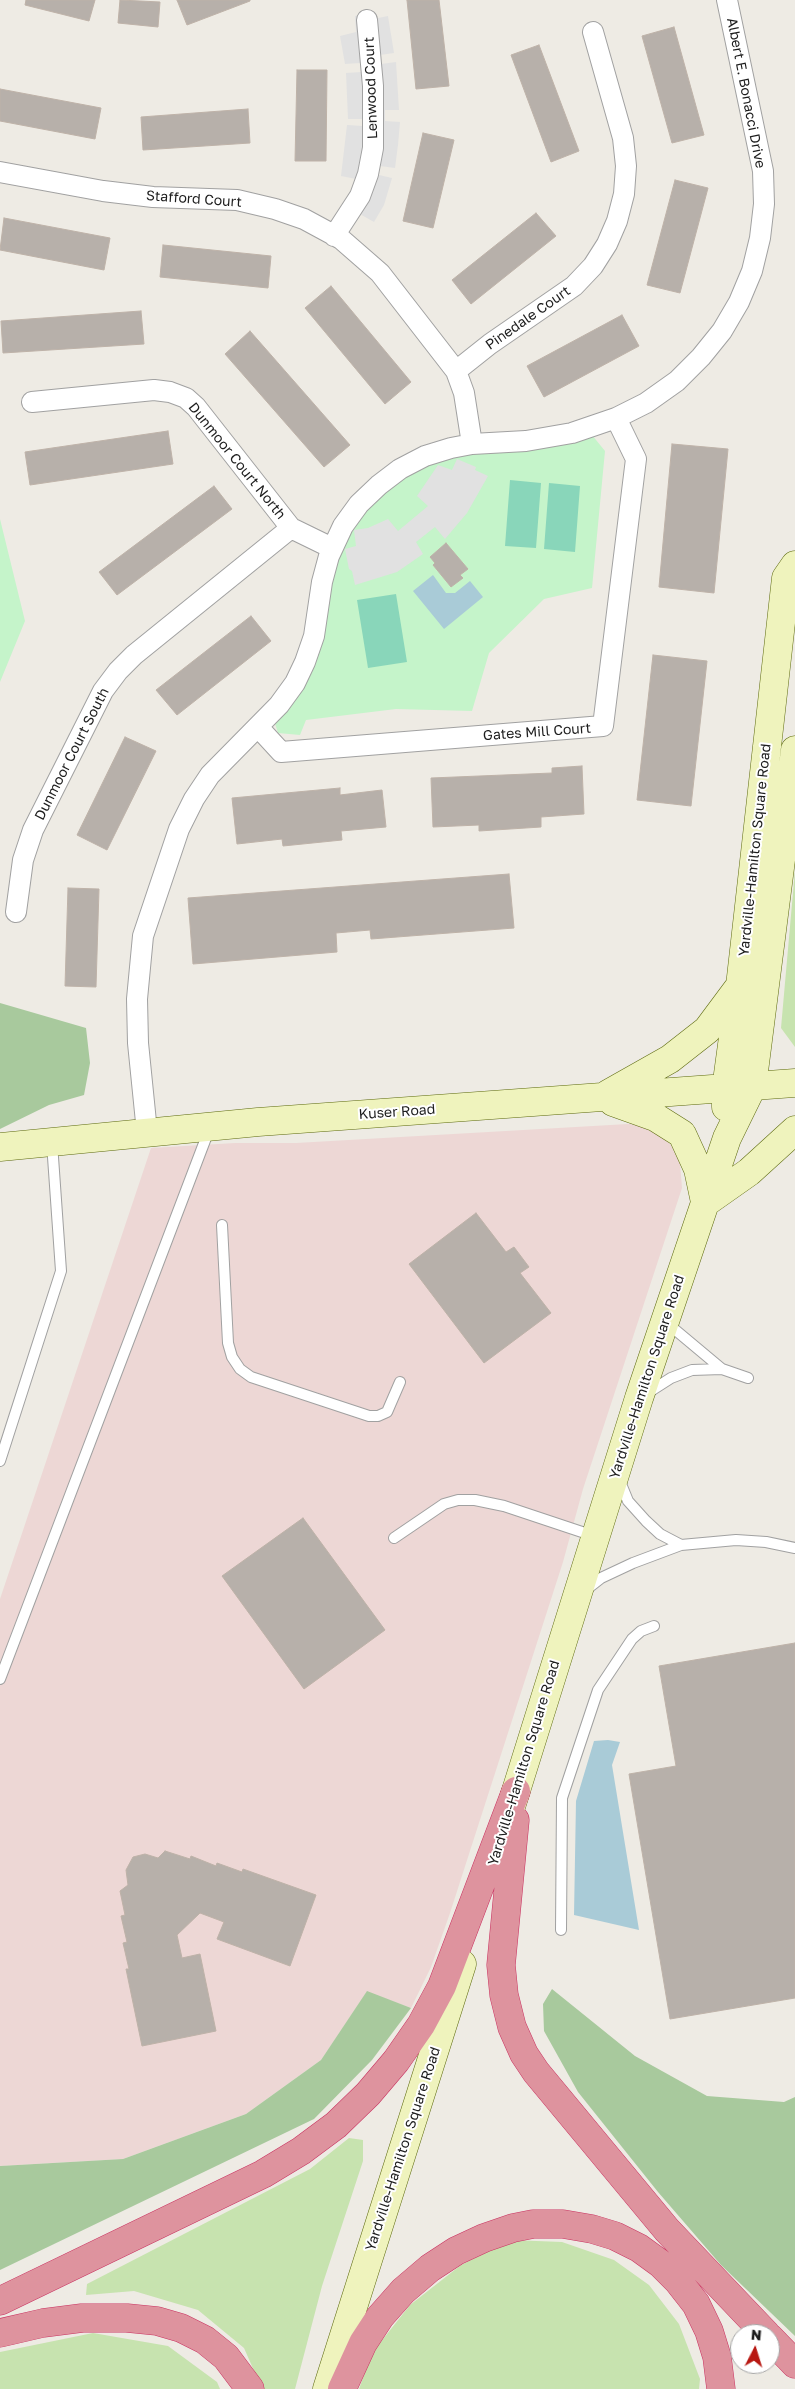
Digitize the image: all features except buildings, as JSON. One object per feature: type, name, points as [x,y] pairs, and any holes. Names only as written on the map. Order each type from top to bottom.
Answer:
[{"type":"highway","points":[[0,2301],[263,2174],[315,2141],[336,2125],[368,2094],[396,2061],[421,2025],[442,1986],[518,1785]]},
{"type":"highway","points":[[518,1785],[501,1965],[504,1995],[516,2036],[536,2072],[667,2230],[756,2324]]},
{"type":"highway","points":[[342,2389],[363,2343],[380,2318],[403,2291],[430,2268],[470,2244],[513,2228],[533,2224],[563,2224],[592,2229],[615,2236],[639,2248],[660,2264],[678,2280],[696,2304],[709,2331],[717,2357],[721,2389]]},
{"type":"highway","points":[[0,2333],[43,2323],[82,2318],[128,2318],[157,2321],[181,2328],[204,2340],[226,2357],[250,2389]]},
{"type":"highway","points":[[780,2348],[795,2364]]},
{"type":"street","name":"Albert E. Bonacci Drive","points":[[147,1132],[138,1043],[137,999],[143,936],[179,829],[210,775],[279,705],[295,683],[306,662],[314,636],[322,582],[332,548],[359,504],[400,469],[425,456],[472,444],[526,441],[562,434],[616,418],[646,403],[677,381],[701,357],[722,331],[739,302],[752,271],[760,238],[764,204],[763,170],[731,1]]},
{"type":"street","name":"Lenwood Court","points":[[334,236],[360,196],[368,174],[373,148],[373,86],[367,20]]},
{"type":"street","name":"Pinedale Court","points":[[456,371],[490,344],[574,286],[593,266],[617,221],[624,194],[626,166],[623,138],[593,32]]},
{"type":"street","name":"Stafford Court","points":[[0,172],[123,193],[237,200],[275,208],[304,219],[334,236],[366,259],[380,273],[456,371],[464,393],[472,444]]},
{"type":"street","name":"Dunmoor Court North","points":[[32,402],[154,390],[170,392],[186,398],[196,407],[291,528]]},
{"type":"street","name":"Gates Mill Court","points":[[258,727],[281,752],[603,726],[636,459],[616,418]]},
{"type":"street","points":[[291,528],[332,548]]},
{"type":"street","name":"Dunmoor Court South","points":[[16,912],[23,860],[33,830],[102,691],[118,670],[134,655],[291,528]]},
{"type":"street","name":"Yardville-Hamilton Square Road","points":[[739,1088],[740,986],[792,574]]},
{"type":"street","name":"Yardville-Hamilton Square Road","points":[[327,2389],[639,1398],[727,1138],[739,1088],[795,750]]},
{"type":"street","points":[[602,1098],[670,1059],[707,1030],[740,986]]},
{"type":"street","name":"Kuser Road","points":[[0,1146],[210,1126],[795,1083]]},
{"type":"street","points":[[602,1098],[654,1117],[682,1134],[698,1169],[705,1203],[749,1172],[795,1130]]},
{"type":"lane","points":[[0,1679],[210,1126]]},
{"type":"lane","points":[[0,1461],[61,1271],[52,1142]]},
{"type":"lane","points":[[222,1225],[228,1342],[232,1356],[240,1368],[251,1377],[369,1416],[378,1416],[387,1412],[400,1382]]},
{"type":"lane","points":[[666,1322],[722,1369],[748,1378]]},
{"type":"lane","points":[[639,1398],[671,1378],[692,1370],[722,1369]]},
{"type":"lane","points":[[616,1470],[628,1501],[660,1534],[681,1546]]},
{"type":"lane","points":[[394,1538],[444,1504],[458,1500],[475,1500],[504,1506],[595,1536]]},
{"type":"lane","points":[[576,1598],[601,1578],[633,1563],[681,1546],[736,1540],[766,1542],[795,1548]]},
{"type":"lane","points":[[561,1930],[562,1798],[598,1690],[632,1639],[641,1631],[654,1626]]},
{"type":"shaded area","points":[[371,12],[373,19],[388,16],[394,53],[380,55],[381,64],[396,62],[399,110],[385,110],[385,121],[400,122],[395,168],[380,166],[379,175],[392,178],[384,205],[374,222],[344,205],[352,194],[356,179],[341,176],[347,125],[363,126],[363,119],[348,119],[346,73],[361,72],[360,63],[345,64],[340,36],[356,32],[355,16]]},
{"type":"shaded area","points":[[457,459],[476,467],[475,470],[488,476],[467,513],[445,539],[435,527],[416,542],[423,554],[397,572],[355,585],[345,549],[356,546],[354,530],[368,528],[388,519],[398,531],[428,506],[417,496],[438,465],[452,470]]},
{"type":"shaded area","points":[[628,1124],[641,1125],[662,1136],[671,1145],[680,1163],[682,1188],[583,1489],[563,1562],[450,1913],[431,1967],[411,2008],[367,1992],[321,2060],[246,2114],[123,2159],[0,2166],[0,1599],[151,1148],[235,1143],[296,1143]]},
{"type":"green space","points":[[592,435],[605,451],[592,588],[544,599],[489,653],[472,711],[396,709],[306,720],[300,735],[278,733],[274,720],[334,557],[366,502],[429,460]]},
{"type":"green space","points":[[510,480],[541,483],[536,548],[505,546]]},
{"type":"green space","points":[[549,483],[580,486],[575,552],[544,549]]},
{"type":"green space","points":[[0,519],[25,621],[0,682]]},
{"type":"green space","points":[[396,594],[407,662],[368,668],[357,600]]},
{"type":"green space","points":[[795,870],[795,1047],[781,1028]]},
{"type":"green space","points":[[0,1003],[86,1028],[90,1063],[84,1095],[49,1105],[0,1129]]},
{"type":"green space","points":[[552,1989],[635,2056],[707,2096],[784,2102],[795,2097],[795,2336],[721,2265],[658,2192],[578,2092],[544,2031],[543,2004]]},
{"type":"green space","points":[[367,1991],[411,2008],[372,2060],[314,2119],[0,2270],[0,2166],[123,2159],[246,2114],[321,2060]]},
{"type":"green space","points":[[349,2138],[363,2140],[363,2161],[322,2286],[295,2389],[262,2389],[244,2348],[198,2310],[134,2291],[86,2295],[87,2284],[310,2169]]},
{"type":"green space","points":[[511,2240],[562,2242],[614,2260],[649,2285],[679,2324],[700,2379],[699,2389],[359,2389],[372,2353],[410,2305],[461,2265]]},
{"type":"green space","points":[[93,2333],[168,2346],[217,2382],[220,2389],[0,2389],[0,2352]]},
{"type":"water","points":[[433,575],[446,593],[455,593],[470,581],[483,597],[444,629],[413,591]]},
{"type":"water","points":[[608,1740],[620,1742],[612,1765],[639,1930],[574,1915],[576,1801],[594,1741]]}]
